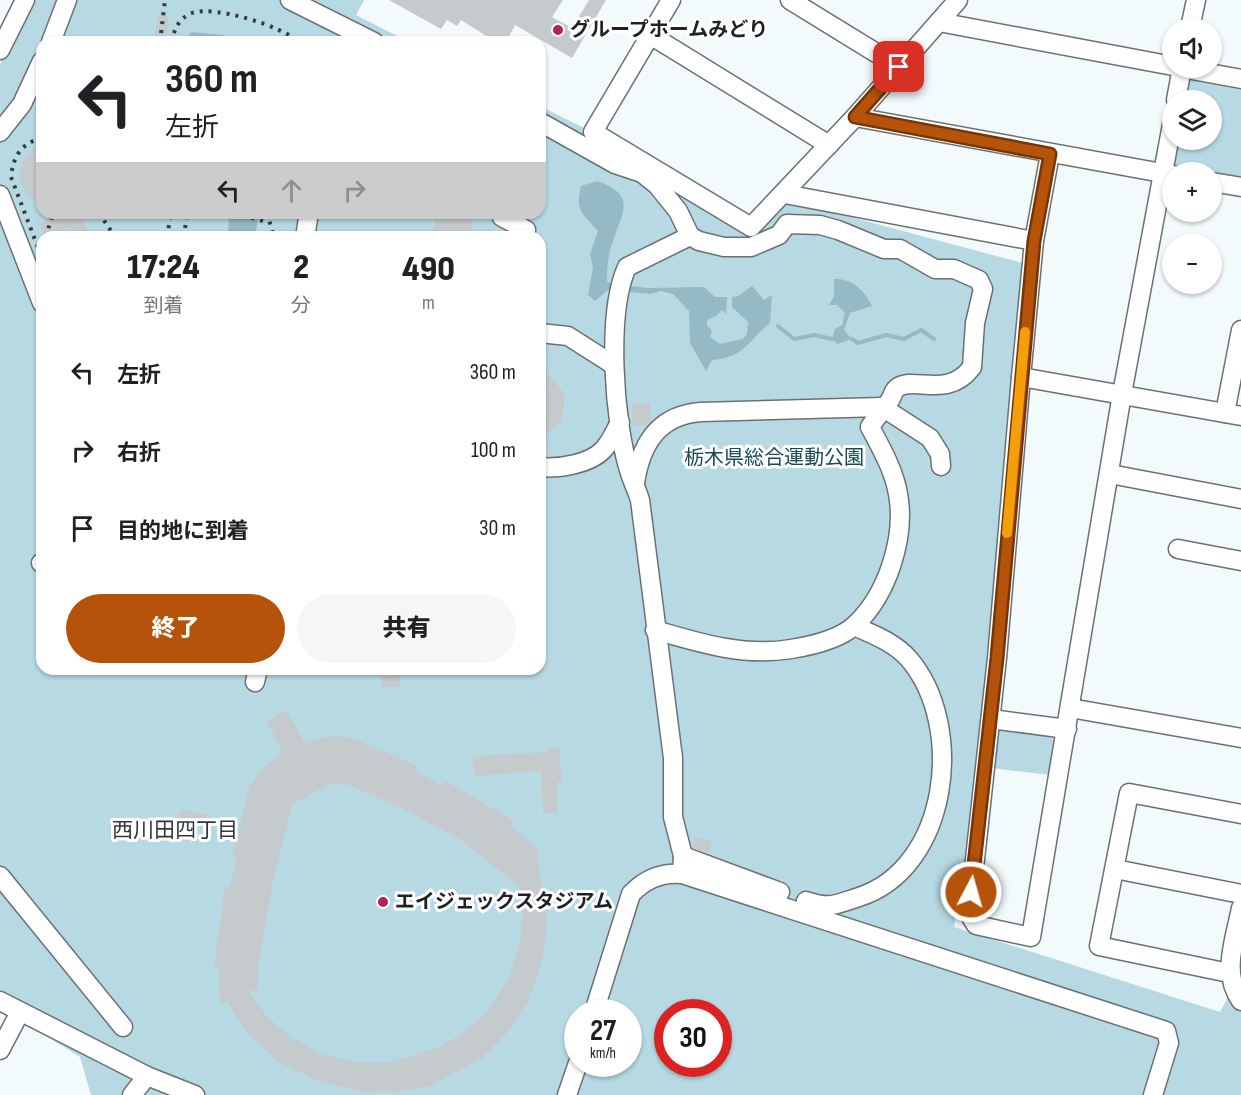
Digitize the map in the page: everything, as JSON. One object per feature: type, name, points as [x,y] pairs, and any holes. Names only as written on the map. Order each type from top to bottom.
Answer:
[{"type":"street","points":[[0,50],[25,0]]},
{"type":"street","points":[[53,36],[67,0]]},
{"type":"street","points":[[290,0],[349,36]]},
{"type":"street","points":[[671,0],[652,36],[593,132],[752,227],[855,117],[958,0]]},
{"type":"street","points":[[790,0],[899,67]]},
{"type":"street","points":[[1192,18],[1196,0]]},
{"type":"street","points":[[939,22],[1162,64]]},
{"type":"street","points":[[652,36],[829,145]]},
{"type":"street","points":[[0,132],[22,104],[36,74]]},
{"type":"street","points":[[1222,75],[1241,79]]},
{"type":"street","points":[[855,117],[1162,173]]},
{"type":"street","points":[[546,125],[615,164],[642,173],[657,185],[678,211],[690,236],[712,245],[751,247],[779,235],[787,224],[820,225],[884,249],[900,249],[935,269],[954,269],[979,280],[983,289],[974,331],[972,367],[968,373],[949,384],[901,386],[896,389],[889,402],[882,407],[870,427],[888,461],[898,494],[900,525],[893,559],[882,589],[854,626],[829,639],[790,649],[750,651],[719,647],[655,630]]},
{"type":"street","points":[[1050,154],[1034,241],[991,719],[969,914],[976,925],[1031,937],[1122,394],[1162,203]]},
{"type":"street","points":[[1222,184],[1241,188]]},
{"type":"street","points":[[785,194],[1034,241]]},
{"type":"street","points":[[0,195],[36,288]]},
{"type":"street","points":[[506,219],[526,231]]},
{"type":"street","points":[[682,865],[672,817],[673,758],[640,500],[632,477],[620,422],[612,364],[620,288],[627,267],[690,236]]},
{"type":"street","points":[[1021,377],[1233,415],[1241,330]]},
{"type":"street","points":[[546,334],[568,336],[612,364]]},
{"type":"street","points":[[632,477],[652,435],[682,414],[882,407],[930,438],[940,454],[941,466]]},
{"type":"street","points":[[546,467],[569,465],[593,458],[603,450],[620,422]]},
{"type":"street","points":[[593,458],[614,461],[632,477]]},
{"type":"street","points":[[1110,474],[1241,500]]},
{"type":"street","points":[[1178,549],[1241,561]]},
{"type":"street","points":[[598,999],[631,894],[641,883],[682,865],[741,879],[827,907],[873,893],[898,876],[920,849],[936,809],[943,751],[939,723],[927,689],[909,659],[888,641],[854,626]]},
{"type":"street","points":[[1070,708],[1241,738]]},
{"type":"street","points":[[991,719],[1067,729]]},
{"type":"street","points":[[1229,973],[1099,946],[1129,793],[1241,814]]},
{"type":"street","points":[[682,865],[1167,1031],[1169,1043],[1153,1095]]},
{"type":"street","points":[[1115,868],[1241,894]]},
{"type":"street","points":[[0,876],[123,1027]]},
{"type":"street","points":[[1241,908],[1229,973],[1232,985],[1241,1001]]},
{"type":"street","points":[[0,1001],[147,1076],[195,1095]]},
{"type":"street","points":[[0,1050],[20,1012]]},
{"type":"street","points":[[132,1095],[147,1076]]},
{"type":"street","points":[[146,1095],[147,1076]]},
{"type":"street","points":[[567,1095],[573,1077]]},
{"type":"green space","name":"栃木県総合運動公園","points":[[32,0],[364,0],[356,15],[397,36],[36,36],[36,219],[546,219],[546,109],[598,135],[748,225],[791,201],[1030,265],[995,694],[954,927],[1220,1012],[1241,973],[1241,1095],[91,1095],[80,1057],[0,1007],[0,64]]},
{"type":"green space","points":[[1189,80],[1241,90],[1241,178],[1222,175],[1222,162],[1174,162],[1176,150],[1222,150],[1222,90],[1187,90]]},
{"type":"green space","points":[[1000,727],[1049,734],[1055,743],[1051,775],[991,768],[996,731]]},
{"type":"shaded area","points":[[191,32],[226,36],[189,36]]},
{"type":"shaded area","points":[[597,181],[610,186],[618,193],[623,199],[624,207],[610,253],[607,281],[611,284],[648,288],[704,287],[715,297],[727,297],[726,314],[722,310],[707,320],[707,326],[712,330],[710,337],[720,344],[743,339],[747,334],[748,322],[732,307],[732,297],[738,296],[752,286],[764,300],[772,295],[770,323],[739,352],[723,359],[712,360],[706,371],[690,343],[689,311],[673,294],[661,291],[651,294],[608,290],[595,301],[588,295],[593,267],[590,254],[598,231],[581,212],[579,195],[581,186]]},
{"type":"shaded area","points":[[229,219],[258,219],[256,231],[228,231]]},
{"type":"shaded area","points":[[834,279],[857,286],[872,306],[850,313],[844,330],[852,339],[837,344],[832,339],[835,329],[842,325],[845,313],[837,305],[829,305],[834,296]]},
{"type":"building","points":[[389,0],[563,0],[552,17],[572,28],[589,0],[606,0],[572,58],[546,43],[546,36],[534,36],[515,25],[509,36],[486,36],[461,20],[457,26],[447,20],[441,29]]},
{"type":"building","points":[[158,15],[169,16],[166,36],[155,36]]},
{"type":"building","points":[[36,148],[36,202],[27,195],[19,178],[23,159]]},
{"type":"building","points":[[49,219],[85,219],[87,231],[72,231],[72,227],[61,231],[42,231],[39,223]]},
{"type":"building","points":[[434,219],[473,219],[472,231],[434,231]]},
{"type":"building","points":[[546,372],[565,394],[562,421],[546,435]]},
{"type":"building","points":[[632,404],[650,404],[651,422],[647,425],[632,426]]},
{"type":"building","points":[[381,675],[399,675],[400,686],[382,688]]},
{"type":"building","points":[[287,710],[304,742],[334,735],[353,738],[417,766],[416,772],[442,785],[444,780],[514,821],[511,825],[540,852],[537,854],[546,913],[546,937],[541,966],[528,1001],[506,1034],[481,1059],[427,1087],[392,1092],[359,1091],[320,1082],[280,1063],[247,1033],[227,1001],[220,1004],[218,967],[214,967],[225,887],[230,887],[237,858],[232,857],[249,788],[258,773],[282,752],[267,720]],"holes":[[[344,783],[403,809],[458,838],[519,886],[523,914],[520,942],[509,977],[490,1008],[467,1030],[442,1046],[390,1063],[358,1062],[324,1055],[289,1036],[267,1016],[249,992],[258,989],[258,970],[274,876],[292,804],[328,785]]]},
{"type":"building","points":[[548,748],[559,748],[562,781],[557,782],[558,813],[543,813],[541,771],[475,776],[473,756],[548,752]]},
{"type":"building","points":[[181,809],[207,815],[205,826],[178,820]]},
{"type":"building","points":[[694,837],[712,841],[709,853],[692,848]]},
{"type":"waterway","points":[[778,326],[794,339],[814,335],[832,339]]},
{"type":"waterway","points":[[852,339],[858,343],[886,335],[904,339],[921,330],[934,339]]},
{"type":"railway","points":[[161,36],[165,0]]},
{"type":"railway","points":[[174,36],[180,21],[187,15],[202,11],[247,18],[290,36]]},
{"type":"railway","points":[[36,140],[19,152],[11,177],[36,242]]},
{"type":"railway","points":[[48,231],[51,219]]},
{"type":"railway","points":[[103,219],[111,231]]},
{"type":"railway","points":[[168,231],[170,219]]},
{"type":"railway","points":[[185,231],[186,219]]},
{"type":"railway","points":[[256,219],[263,221],[266,219]]},
{"type":"railway","points":[[269,219],[272,231]]},
{"type":"slow traffic","points":[[1007,533],[1025,332]]},
{"type":"place","name":"グループホームみどり","points":[[558,30]]},
{"type":"place","name":"エイジェックスタジアム","points":[[383,902]]},
{"type":"district","name":"西川田四丁目","points":[[175,830]]},
{"type":"route","points":[[899,67],[855,117],[1050,154],[1034,241],[997,658],[971,892]]}]
